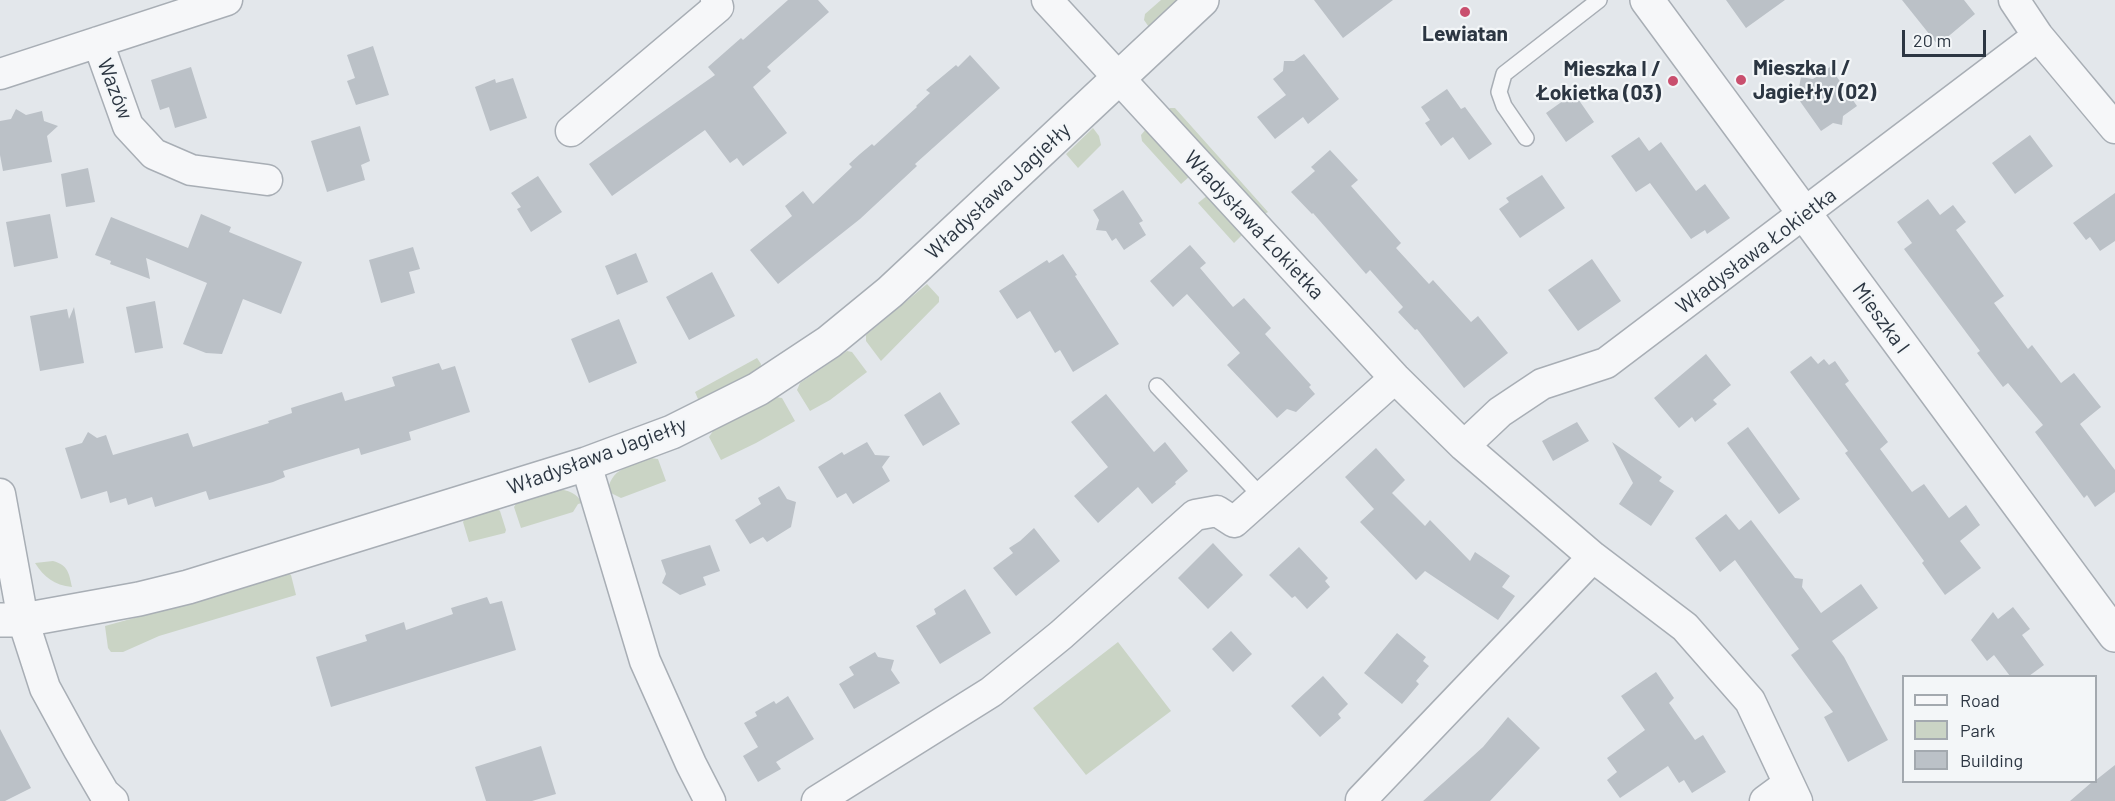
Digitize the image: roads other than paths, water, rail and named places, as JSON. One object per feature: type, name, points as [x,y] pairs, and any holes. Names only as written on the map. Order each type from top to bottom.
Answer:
[{"type":"street","name":"Wazów","points":[[0,74],[227,0]]},
{"type":"street","points":[[571,131],[718,7],[716,0]]},
{"type":"street","name":"Władysława Łokietka","points":[[1047,0],[1395,378],[1464,446],[1593,557],[1685,627],[1750,701],[1783,795]]},
{"type":"street","name":"Władysława Jagiełły","points":[[11,620],[140,599],[188,587],[586,464],[672,432],[758,389],[829,342],[890,292],[1202,0]]},
{"type":"street","name":"Mieszka I","points":[[1647,0],[2115,635]]},
{"type":"street","points":[[2014,0],[2038,36],[2115,128]]},
{"type":"street","name":"Władysława Łokietka","points":[[1464,446],[1500,412],[1542,384],[1606,363],[2038,36]]},
{"type":"street","name":"Wazów","points":[[98,42],[128,126],[154,154],[190,170],[267,180]]},
{"type":"street","points":[[817,801],[991,692],[1061,635],[1196,515],[1217,511],[1234,522],[1395,378]]},
{"type":"street","points":[[586,464],[645,661],[710,801]]},
{"type":"street","points":[[0,494],[11,620],[102,798]]},
{"type":"street","points":[[1361,800],[1593,557]]},
{"type":"lane","points":[[1526,138],[1504,106],[1499,92],[1504,74],[1599,0]]},
{"type":"lane","points":[[1157,386],[1262,497]]},
{"type":"place","name":"Lewiatan","points":[[1465,12]]},
{"type":"place","name":"Mieszka I / Jagiełły (02)","points":[[1741,80]]},
{"type":"place","name":"Mieszka I / Łokietka (03)","points":[[1673,81]]}]
